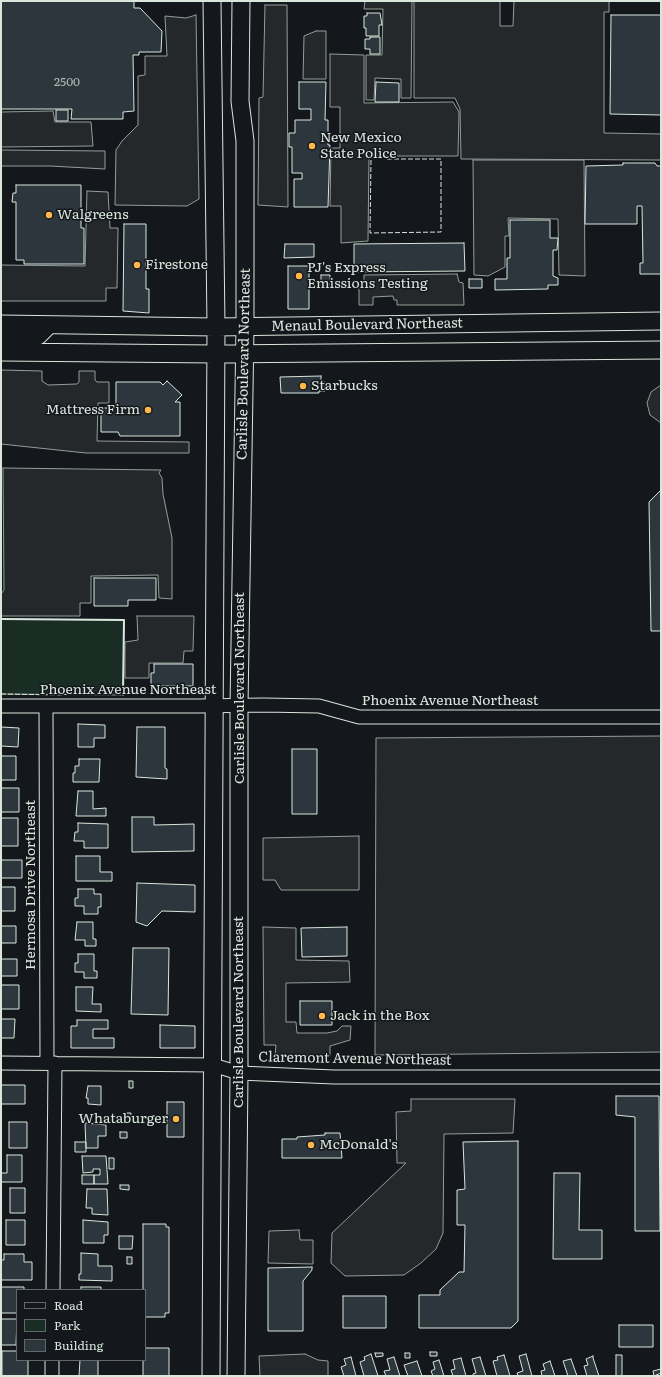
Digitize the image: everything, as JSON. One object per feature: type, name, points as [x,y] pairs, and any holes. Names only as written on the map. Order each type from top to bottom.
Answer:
[{"type":"main road","name":"Carlisle Boulevard Northeast","points":[[211,1376],[216,354],[212,1]]},
{"type":"main road","name":"Carlisle Boulevard Northeast","points":[[236,1376],[239,1072],[239,706],[245,327],[245,141],[240,101],[240,1]]},
{"type":"main road","name":"Menaul Boulevard Northeast","points":[[1,324],[245,327],[661,322]]},
{"type":"main road","points":[[1,338],[26,338],[38,336],[49,325]]},
{"type":"main road","name":"Menaul Boulevard Northeast","points":[[1,352],[244,354],[661,350]]},
{"type":"main road","points":[[214,799],[220,810],[224,823],[224,896],[226,900],[239,908]]},
{"type":"street","name":"Phoenix Avenue Northeast","points":[[1,706],[318,706],[359,717],[661,717]]},
{"type":"street","name":"Hermosa Drive Northeast","points":[[46,706],[53,1289]]},
{"type":"street","name":"Claremont Avenue Northeast","points":[[1,1063],[213,1065],[239,1072],[334,1077],[661,1078]]},
{"type":"street","points":[[52,1361],[52,1376]]},
{"type":"green space","points":[[1,619],[124,620],[123,695],[1,694]]},
{"type":"shaded area","points":[[365,1],[412,1],[411,98],[401,98],[401,79],[375,78],[374,100],[366,100],[366,55],[382,55],[383,9],[364,9]]},
{"type":"shaded area","points":[[414,1],[500,1],[500,26],[513,26],[514,1],[609,1],[609,12],[604,12],[604,133],[661,134],[661,160],[461,159],[460,109],[455,98],[414,98]]},
{"type":"shaded area","points":[[265,5],[287,5],[288,207],[258,205],[259,98],[263,97]]},
{"type":"shaded area","points":[[196,15],[199,199],[187,206],[115,205],[116,150],[122,141],[138,125],[138,76],[145,75],[145,56],[167,56],[165,16],[186,18]]},
{"type":"shaded area","points":[[316,31],[326,31],[326,79],[303,79],[304,36]]},
{"type":"shaded area","points":[[330,54],[364,55],[364,103],[453,102],[459,112],[458,156],[369,156],[368,241],[341,243],[341,206],[330,206],[331,148],[340,148],[340,107],[330,107]]},
{"type":"shaded area","points":[[53,111],[55,122],[91,122],[93,146],[1,147],[1,112]]},
{"type":"shaded area","points":[[1,150],[105,151],[105,169],[50,166],[1,166]]},
{"type":"shaded area","points":[[473,160],[584,160],[585,276],[559,275],[558,219],[508,218],[509,236],[505,236],[505,267],[488,276],[474,275]]},
{"type":"shaded area","points":[[87,191],[108,192],[110,228],[118,228],[117,288],[106,288],[106,301],[1,301],[1,265],[85,266]]},
{"type":"shaded area","points":[[457,274],[459,282],[463,283],[464,305],[397,305],[397,300],[394,300],[393,296],[373,297],[373,305],[359,305],[359,281],[364,281],[364,275]]},
{"type":"shaded area","points":[[1,370],[42,371],[42,381],[48,385],[77,384],[79,382],[79,371],[95,371],[95,380],[97,382],[109,382],[109,403],[98,403],[97,441],[189,442],[189,453],[86,453],[1,444]]},
{"type":"shaded area","points":[[661,385],[661,423],[650,415],[647,403],[651,392]]},
{"type":"shaded area","points":[[3,468],[161,470],[159,473],[162,478],[163,494],[172,538],[172,599],[159,598],[158,575],[91,576],[91,603],[80,603],[80,616],[1,616],[1,594],[4,590]]},
{"type":"shaded area","points":[[137,616],[194,616],[193,651],[184,651],[183,663],[149,663],[149,678],[125,678],[125,642],[138,640]]},
{"type":"shaded area","points":[[661,736],[661,1052],[375,1055],[376,738]]},
{"type":"shaded area","points":[[359,836],[359,890],[281,890],[275,880],[263,880],[263,838]]},
{"type":"shaded area","points":[[263,927],[296,928],[296,960],[349,961],[350,982],[286,983],[286,1022],[296,1022],[297,1033],[327,1033],[337,1031],[342,1026],[351,1026],[350,1040],[330,1046],[330,1056],[275,1056],[276,1045],[264,1045]]},
{"type":"shaded area","points":[[411,1099],[515,1099],[513,1133],[444,1134],[443,1233],[436,1249],[421,1263],[404,1275],[345,1276],[331,1263],[332,1233],[406,1163],[397,1163],[396,1112],[411,1111]]},
{"type":"shaded area","points":[[299,1230],[300,1240],[313,1240],[313,1264],[268,1263],[269,1231]]},
{"type":"shaded area","points":[[305,1354],[318,1360],[328,1361],[328,1376],[260,1376],[259,1356]]},
{"type":"building","points":[[1,1],[134,1],[134,8],[140,8],[162,31],[161,52],[139,52],[139,55],[133,55],[134,111],[123,112],[123,119],[71,119],[72,109],[1,109]]},
{"type":"building","points":[[367,13],[380,13],[382,25],[379,25],[379,36],[366,36],[364,16],[367,16]]},
{"type":"building","points":[[611,15],[661,15],[661,115],[610,114]]},
{"type":"building","points":[[370,37],[380,37],[380,54],[370,54],[370,49],[365,49],[365,39],[370,39]]},
{"type":"building","points":[[299,82],[326,82],[325,120],[328,120],[328,145],[330,145],[328,207],[294,207],[294,179],[302,179],[302,173],[292,173],[292,147],[289,147],[289,133],[295,133],[295,120],[311,120],[311,109],[299,109]]},
{"type":"building","points":[[376,82],[399,83],[399,102],[375,102]]},
{"type":"building","points":[[56,110],[68,110],[68,121],[56,121]]},
{"type":"building","points":[[623,163],[655,163],[657,166],[661,166],[661,274],[640,274],[640,263],[643,263],[642,206],[637,206],[637,224],[585,224],[586,166],[623,165]]},
{"type":"building","name":"Walgreens","points":[[16,185],[81,185],[81,228],[84,228],[84,264],[24,264],[24,260],[16,260],[16,202],[12,202],[13,193],[16,193]]},
{"type":"building","points":[[510,220],[550,220],[550,238],[558,238],[557,250],[553,250],[553,276],[558,278],[558,285],[548,285],[548,289],[495,290],[495,279],[507,279],[507,258],[510,258]]},
{"type":"building","points":[[124,224],[146,224],[146,289],[149,289],[149,313],[123,311]]},
{"type":"building","points":[[464,243],[465,271],[354,272],[354,244]]},
{"type":"building","points":[[285,244],[314,244],[314,257],[284,258]]},
{"type":"building","points":[[288,266],[309,266],[309,309],[288,309]]},
{"type":"building","points":[[321,275],[330,275],[330,288],[321,288]]},
{"type":"building","points":[[469,279],[482,279],[482,288],[469,288]]},
{"type":"building","name":"Starbucks","points":[[321,376],[321,382],[325,382],[325,391],[319,391],[319,393],[281,393],[280,377]]},
{"type":"building","points":[[167,381],[182,395],[175,402],[180,402],[180,436],[120,436],[118,432],[101,432],[101,408],[116,408],[116,382],[160,382],[163,385]]},
{"type":"building","points":[[661,490],[661,631],[651,631],[649,502]]},
{"type":"building","points":[[94,578],[156,578],[156,600],[128,600],[128,606],[94,606]]},
{"type":"building","points":[[154,664],[193,664],[193,686],[151,686],[151,673],[154,673]]},
{"type":"building","points":[[78,724],[105,725],[105,738],[94,738],[94,747],[78,747]]},
{"type":"building","points":[[1,727],[19,728],[18,747],[1,746]]},
{"type":"building","points":[[137,727],[165,727],[165,768],[167,769],[167,779],[136,777]]},
{"type":"building","points":[[292,749],[317,749],[317,814],[292,814]]},
{"type":"building","points":[[1,756],[16,756],[16,780],[1,780]]},
{"type":"building","points":[[79,759],[100,759],[99,782],[73,782],[73,773],[75,773],[75,766],[79,766]]},
{"type":"building","points":[[1,788],[19,788],[19,812],[1,812]]},
{"type":"building","points":[[78,791],[93,791],[93,809],[106,808],[106,816],[76,816]]},
{"type":"building","points":[[132,817],[154,817],[154,825],[194,824],[194,851],[132,852]]},
{"type":"building","points":[[1,818],[18,818],[18,846],[1,846]]},
{"type":"building","points":[[78,823],[108,824],[108,848],[84,848],[84,841],[74,841],[75,832],[78,832]]},
{"type":"building","points":[[76,856],[100,856],[100,872],[112,872],[112,881],[76,881]]},
{"type":"building","points":[[1,860],[22,860],[22,878],[1,878]]},
{"type":"building","points":[[137,883],[195,885],[195,912],[162,911],[147,926],[136,922]]},
{"type":"building","points":[[1,887],[15,887],[15,911],[1,911]]},
{"type":"building","points":[[78,889],[94,889],[94,894],[101,894],[101,907],[98,907],[98,914],[84,914],[84,906],[75,906],[75,898],[78,898]]},
{"type":"building","points":[[77,922],[93,922],[93,939],[96,939],[96,946],[85,946],[85,940],[75,940]]},
{"type":"building","points":[[1,926],[16,926],[16,943],[1,943]]},
{"type":"building","points":[[347,927],[347,956],[302,957],[301,928]]},
{"type":"building","points":[[133,948],[169,948],[168,1015],[131,1014]]},
{"type":"building","points":[[78,954],[94,954],[94,971],[97,971],[97,978],[84,978],[84,972],[75,972],[75,963],[78,963]]},
{"type":"building","points":[[1,959],[17,959],[17,976],[1,976]]},
{"type":"building","points":[[1,985],[19,985],[19,1009],[1,1009]]},
{"type":"building","points":[[76,987],[93,987],[92,1004],[101,1004],[101,1012],[76,1011]]},
{"type":"building","points":[[300,1001],[332,1001],[332,1025],[300,1025]]},
{"type":"building","points":[[1,1019],[15,1019],[14,1038],[1,1038]]},
{"type":"building","points":[[77,1020],[108,1020],[108,1029],[93,1029],[93,1038],[114,1038],[114,1048],[71,1048],[71,1026],[77,1026]]},
{"type":"building","points":[[160,1025],[195,1026],[195,1048],[160,1048]]},
{"type":"building","points":[[129,1081],[133,1081],[133,1088],[129,1088]]},
{"type":"building","points":[[1,1085],[25,1085],[25,1104],[1,1104]]},
{"type":"building","points":[[88,1086],[101,1086],[101,1105],[88,1104],[88,1098],[86,1098]]},
{"type":"building","points":[[616,1096],[659,1096],[660,1231],[635,1231],[635,1117],[616,1115]]},
{"type":"building","name":"Whataburger","points":[[167,1102],[184,1102],[184,1137],[167,1137]]},
{"type":"building","points":[[125,1113],[131,1113],[131,1118],[125,1118]]},
{"type":"building","points":[[9,1122],[27,1122],[27,1148],[9,1148]]},
{"type":"building","points":[[85,1123],[106,1125],[106,1136],[98,1136],[98,1148],[86,1148]]},
{"type":"building","points":[[120,1132],[127,1132],[127,1138],[120,1138]]},
{"type":"building","name":"McDonald's","points":[[325,1133],[340,1133],[342,1158],[282,1158],[282,1139],[297,1139],[297,1137],[325,1135]]},
{"type":"building","points":[[518,1141],[518,1321],[511,1328],[419,1328],[419,1295],[440,1295],[440,1290],[459,1272],[464,1272],[465,1225],[457,1225],[457,1190],[465,1189],[463,1142]]},
{"type":"building","points":[[75,1142],[86,1142],[86,1152],[75,1152]]},
{"type":"building","points":[[7,1155],[22,1155],[22,1182],[1,1182],[1,1173],[7,1173]]},
{"type":"building","points":[[82,1156],[106,1156],[108,1184],[94,1184],[94,1175],[100,1175],[100,1169],[93,1169],[93,1172],[83,1173]]},
{"type":"building","points":[[109,1158],[114,1158],[114,1169],[109,1169]]},
{"type":"building","points":[[554,1173],[580,1173],[579,1230],[602,1230],[602,1259],[553,1259]]},
{"type":"building","points":[[82,1175],[94,1175],[94,1184],[82,1184]]},
{"type":"building","points":[[120,1185],[129,1185],[129,1190],[120,1189]]},
{"type":"building","points":[[10,1188],[25,1188],[25,1213],[10,1213]]},
{"type":"building","points":[[87,1189],[107,1189],[108,1215],[92,1214],[92,1208],[86,1208]]},
{"type":"building","points":[[6,1220],[25,1220],[25,1245],[6,1245]]},
{"type":"building","points":[[83,1220],[108,1222],[108,1235],[104,1235],[104,1243],[83,1243]]},
{"type":"building","points":[[143,1224],[166,1224],[166,1227],[169,1227],[169,1313],[165,1313],[165,1317],[146,1317],[146,1289],[143,1289]]},
{"type":"building","points":[[119,1236],[133,1236],[132,1249],[119,1249]]},
{"type":"building","points":[[81,1253],[98,1254],[98,1266],[112,1266],[112,1281],[79,1280],[79,1274],[81,1274]]},
{"type":"building","points":[[4,1254],[24,1254],[24,1262],[32,1262],[32,1280],[1,1280],[1,1260],[4,1260]]},
{"type":"building","points":[[127,1257],[132,1257],[132,1264],[127,1264]]},
{"type":"building","points":[[312,1267],[312,1270],[303,1281],[303,1331],[268,1331],[268,1268]]},
{"type":"building","points":[[1,1287],[24,1287],[24,1289],[16,1289],[16,1313],[1,1313]]},
{"type":"building","points":[[81,1287],[101,1287],[101,1289],[81,1289]]},
{"type":"building","points":[[343,1296],[386,1296],[386,1328],[343,1328]]},
{"type":"building","points":[[1,1319],[16,1319],[16,1345],[1,1345]]},
{"type":"building","points":[[619,1325],[653,1325],[653,1347],[619,1347]]},
{"type":"building","points":[[146,1348],[169,1348],[169,1376],[143,1376],[143,1361],[146,1361]]},
{"type":"building","points":[[2,1351],[16,1351],[16,1361],[28,1361],[28,1376],[2,1376]]},
{"type":"building","points":[[430,1352],[437,1352],[437,1356],[430,1356]]},
{"type":"building","points":[[375,1353],[383,1353],[383,1356],[376,1357]]},
{"type":"building","points":[[405,1353],[410,1353],[410,1358],[405,1358]]},
{"type":"building","points":[[371,1354],[378,1376],[364,1376],[360,1362],[365,1360],[364,1357]]},
{"type":"building","points":[[526,1354],[532,1376],[518,1376],[517,1373],[523,1371],[519,1356]]},
{"type":"building","points":[[504,1355],[510,1376],[497,1376],[493,1361],[498,1360],[497,1357]]},
{"type":"building","points":[[616,1355],[622,1355],[622,1376],[616,1376]]},
{"type":"building","points":[[593,1356],[599,1376],[587,1376],[584,1366],[588,1365],[586,1359]]},
{"type":"building","points":[[351,1357],[356,1376],[344,1376],[341,1367],[346,1365],[344,1359]]},
{"type":"building","points":[[394,1357],[400,1376],[386,1376],[384,1371],[390,1370],[387,1359]]},
{"type":"building","points":[[480,1357],[486,1376],[473,1376],[473,1374],[476,1373],[472,1359]]},
{"type":"building","points":[[461,1358],[466,1376],[453,1376],[451,1370],[455,1369],[453,1360]]},
{"type":"building","points":[[571,1359],[577,1376],[568,1376],[563,1361]]},
{"type":"building","points":[[439,1360],[444,1376],[433,1376],[431,1371],[435,1369],[433,1362]]},
{"type":"building","points":[[80,1361],[98,1361],[98,1376],[79,1376]]},
{"type":"building","points":[[417,1361],[422,1376],[408,1376],[404,1365]]},
{"type":"building","points":[[550,1361],[555,1376],[542,1376],[541,1371],[545,1370],[543,1364]]},
{"type":"building","points":[[661,1369],[661,1373],[654,1376],[653,1371]]},
{"type":"fence","points":[[371,160],[370,233],[441,232],[441,159],[386,159]]},
{"type":"fence","points":[[1,694],[61,695],[86,690]]},
{"type":"wall","points":[[1,619],[124,620],[123,695]]},
{"type":"place","name":"New Mexico State Police","points":[[312,146]]},
{"type":"place","name":"Walgreens","points":[[49,215]]},
{"type":"place","name":"Firestone","points":[[137,265]]},
{"type":"place","name":"PJ's Express Emissions Testing","points":[[299,276]]},
{"type":"place","name":"Starbucks","points":[[303,386]]},
{"type":"place","name":"Mattress Firm","points":[[148,410]]},
{"type":"place","name":"Jack in the Box","points":[[322,1016]]},
{"type":"place","name":"Whataburger","points":[[176,1119]]},
{"type":"place","name":"McDonald's","points":[[311,1145]]}]
